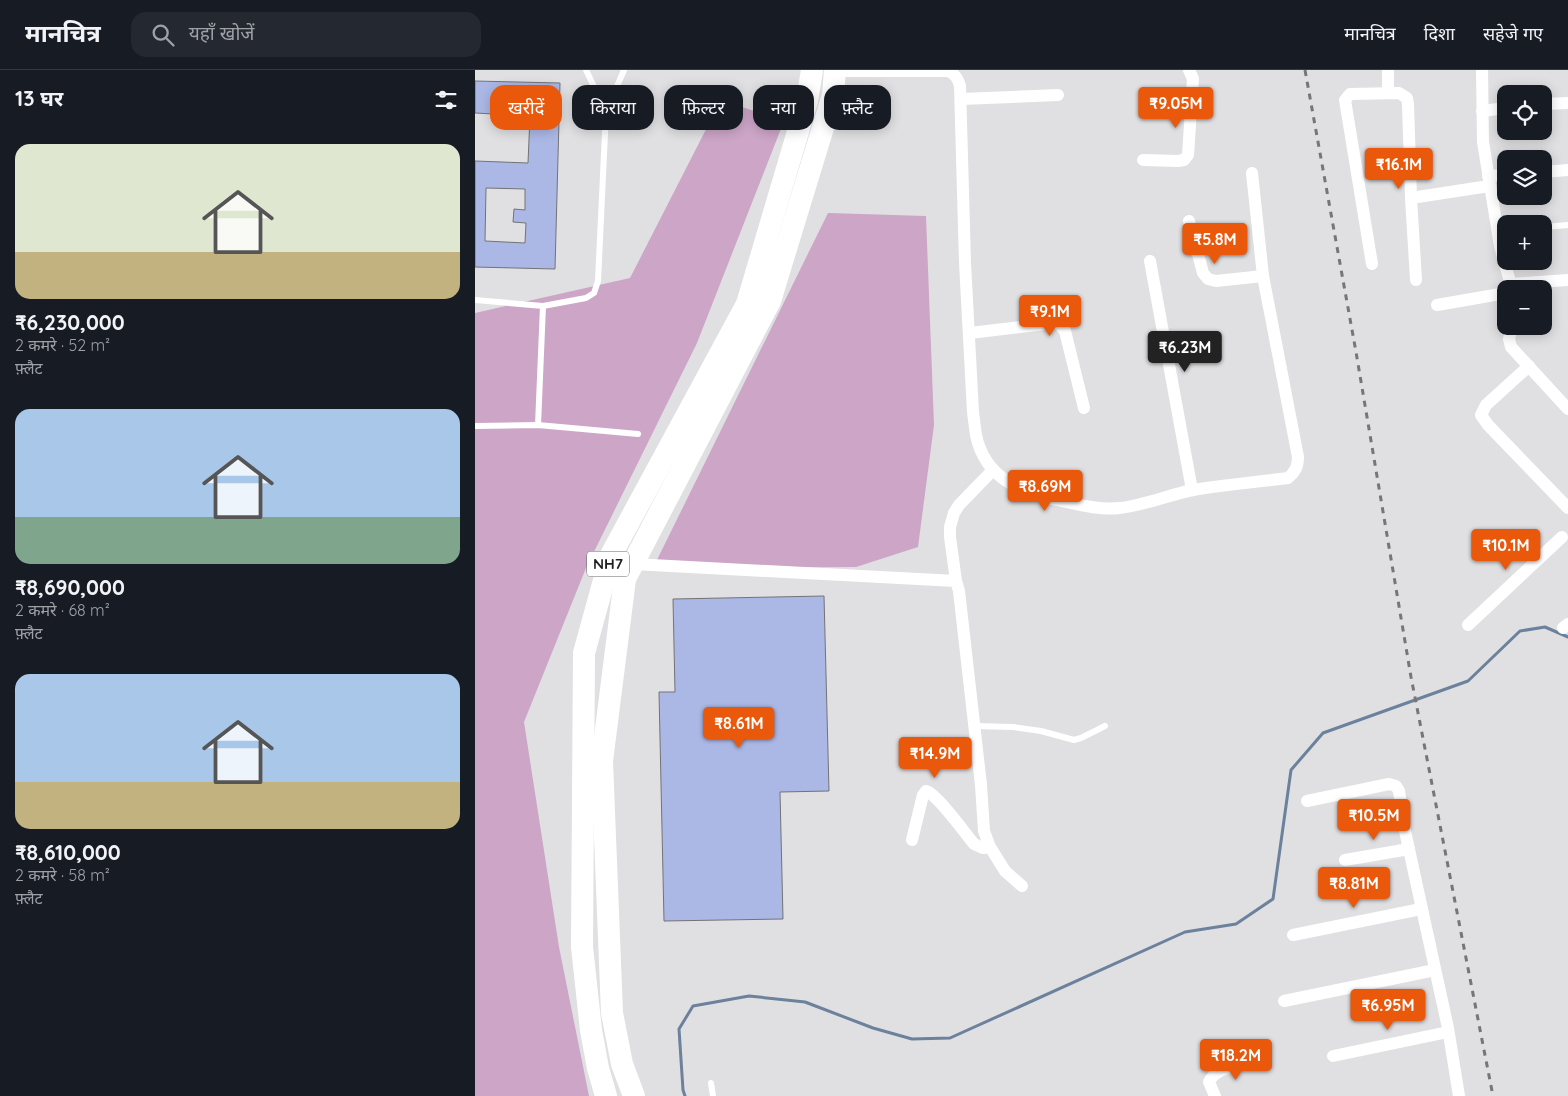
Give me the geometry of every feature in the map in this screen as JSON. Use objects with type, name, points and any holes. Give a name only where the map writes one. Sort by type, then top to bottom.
[{"type":"highway","name":"NH7","points":[[606,1096],[598,1068],[591,1030],[581,947],[584,653],[611,555],[747,304],[807,101],[812,70]]},
{"type":"highway","name":"NH7","points":[[634,1096],[622,1064],[612,1013],[602,761],[625,579],[770,301],[833,95],[835,70]]},
{"type":"street","points":[[835,70],[948,71],[958,79],[961,98],[965,263],[976,436],[985,459],[993,470],[1007,483],[1029,493],[1053,500],[1101,509],[1119,508],[1138,505],[1192,490],[1288,478],[1294,473],[1298,465],[1298,457],[1263,276],[1253,173]]},
{"type":"street","points":[[1143,160],[1178,161],[1183,160],[1188,155],[1193,79],[1189,70]]},
{"type":"street","points":[[1388,70],[1388,92]]},
{"type":"street","points":[[1481,70],[1483,142],[1489,181],[1498,215]]},
{"type":"street","points":[[1372,264],[1345,100],[1350,94],[1399,93],[1404,95],[1408,104],[1416,280]]},
{"type":"street","points":[[961,98],[1058,95]]},
{"type":"street","points":[[1552,104],[1568,103]]},
{"type":"street","points":[[1482,111],[1497,109]]},
{"type":"street","points":[[1552,171],[1568,170]]},
{"type":"street","points":[[1411,198],[1497,178]]},
{"type":"street","points":[[1189,222],[1203,273],[1208,279],[1216,282],[1263,276]]},
{"type":"street","points":[[1150,261],[1192,490]]},
{"type":"street","points":[[1552,282],[1568,280]]},
{"type":"street","points":[[1437,306],[1497,291]]},
{"type":"street","points":[[970,334],[1053,323],[1059,324],[1065,331],[1083,408]]},
{"type":"street","points":[[1509,335],[1511,347],[1568,408]]},
{"type":"street","points":[[1529,366],[1486,405],[1481,415],[1488,425],[1568,508]]},
{"type":"street","points":[[993,470],[959,505],[954,513],[950,527],[950,537],[959,591],[984,831],[990,847],[1005,872],[1022,886]]},
{"type":"street","points":[[1468,624],[1566,538]]},
{"type":"street","points":[[633,564],[956,581]]},
{"type":"street","points":[[1307,800],[1389,784],[1394,784],[1399,791],[1421,910],[1448,1032],[1459,1096]]},
{"type":"street","points":[[912,840],[923,795],[926,791],[929,791],[937,798],[974,844],[983,848],[990,847]]},
{"type":"street","points":[[1345,860],[1409,849]]},
{"type":"street","points":[[1293,935],[1421,910]]},
{"type":"street","points":[[1284,1002],[1435,970]]},
{"type":"street","points":[[1333,1056],[1448,1032]]},
{"type":"street","points":[[1215,1096],[1209,1082],[1211,1076],[1216,1072],[1250,1062]]},
{"type":"lane","points":[[586,70],[593,85]]},
{"type":"lane","points":[[618,85],[624,70]]},
{"type":"lane","points":[[475,300],[543,306],[586,298],[594,293],[597,288],[605,130]]},
{"type":"lane","points":[[1552,226],[1568,225]]},
{"type":"lane","points":[[538,424],[543,306]]},
{"type":"lane","points":[[475,426],[538,424],[638,434]]},
{"type":"lane","points":[[974,726],[1013,727],[1041,731],[1074,740],[1105,726]]},
{"type":"lane","points":[[711,1083],[713,1096]]},
{"type":"shaded area","points":[[743,107],[753,111],[753,130],[780,130],[697,343],[586,568],[524,722],[559,947],[589,1096],[475,1096],[475,313],[630,278],[706,130],[743,130]]},
{"type":"shaded area","points":[[828,213],[926,216],[934,425],[918,547],[856,567],[653,568]]},
{"type":"building","points":[[475,81],[560,83],[560,85],[490,85],[490,114],[475,113]]},
{"type":"building","points":[[529,130],[559,130],[555,269],[475,267],[475,161],[528,163]],"holes":[[[486,188],[525,189],[525,210],[514,209],[513,222],[526,223],[525,243],[485,241]]]},
{"type":"building","points":[[824,596],[829,791],[780,792],[783,919],[664,921],[659,692],[675,692],[673,599]]},
{"type":"waterway","points":[[685,1096],[679,1029],[693,1006],[749,996],[805,1002],[873,1028],[912,1039],[950,1038],[1185,932],[1236,924],[1273,899],[1291,770],[1323,733],[1468,681],[1520,631],[1545,627],[1568,637]]},
{"type":"railway","points":[[1305,70],[1356,352],[1411,677],[1493,1096]]}]
